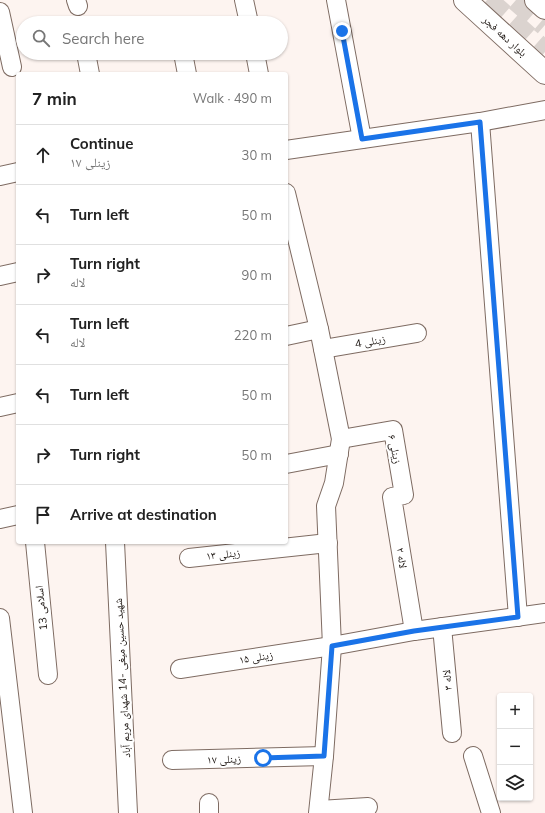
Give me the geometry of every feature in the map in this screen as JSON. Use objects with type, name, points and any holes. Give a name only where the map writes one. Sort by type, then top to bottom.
[{"type":"main road","name":"بلوار دهه فجر","points":[[465,0],[545,73]]},
{"type":"main road","points":[[536,0],[545,8]]},
{"type":"street","points":[[244,0],[247,16]]},
{"type":"street","points":[[336,0],[362,139]]},
{"type":"street","points":[[0,12],[12,67]]},
{"type":"street","points":[[87,60],[90,72]]},
{"type":"street","points":[[184,60],[187,72]]},
{"type":"street","points":[[256,60],[259,72]]},
{"type":"street","points":[[288,150],[480,122],[545,110]]},
{"type":"street","points":[[480,122],[518,617]]},
{"type":"street","points":[[0,176],[16,172]]},
{"type":"street","points":[[289,216],[319,329],[340,446],[334,483],[326,506],[332,646],[319,812],[368,807]]},
{"type":"street","points":[[0,276],[16,272]]},
{"type":"street","points":[[288,336],[319,329]]},
{"type":"street","name":"زینلی 4","points":[[323,349],[417,333]]},
{"type":"street","points":[[0,407],[16,403]]},
{"type":"street","name":"زینلی ۶","points":[[340,446],[394,430],[404,494]]},
{"type":"street","points":[[288,463],[340,446]]},
{"type":"street","name":"لاله ۲","points":[[404,494],[392,497],[414,631]]},
{"type":"street","points":[[0,519],[16,515]]},
{"type":"street","name":"زینلی ۱۳","points":[[189,558],[328,543]]},
{"type":"street","name":"اسلامی 13","points":[[35,544],[48,674]]},
{"type":"street","name":"شهید حسین میغی -14 شهدای مریم آباد","points":[[115,544],[128,813]]},
{"type":"street","name":"زینلی ۱۵","points":[[180,669],[332,646],[414,631],[545,613]]},
{"type":"street","points":[[0,618],[23,813]]},
{"type":"street","name":"لاله ۳","points":[[442,627],[452,734]]},
{"type":"street","name":"زینلی ۱۷","points":[[172,760],[324,756]]},
{"type":"street","points":[[473,756],[491,813]]},
{"type":"tunnel","points":[[487,0],[545,52]]},
{"type":"tunnel","points":[[516,0],[545,25]]},
{"type":"route","points":[[263,758],[324,756],[332,646],[414,631],[518,617],[480,122],[362,139],[342,31]]}]
